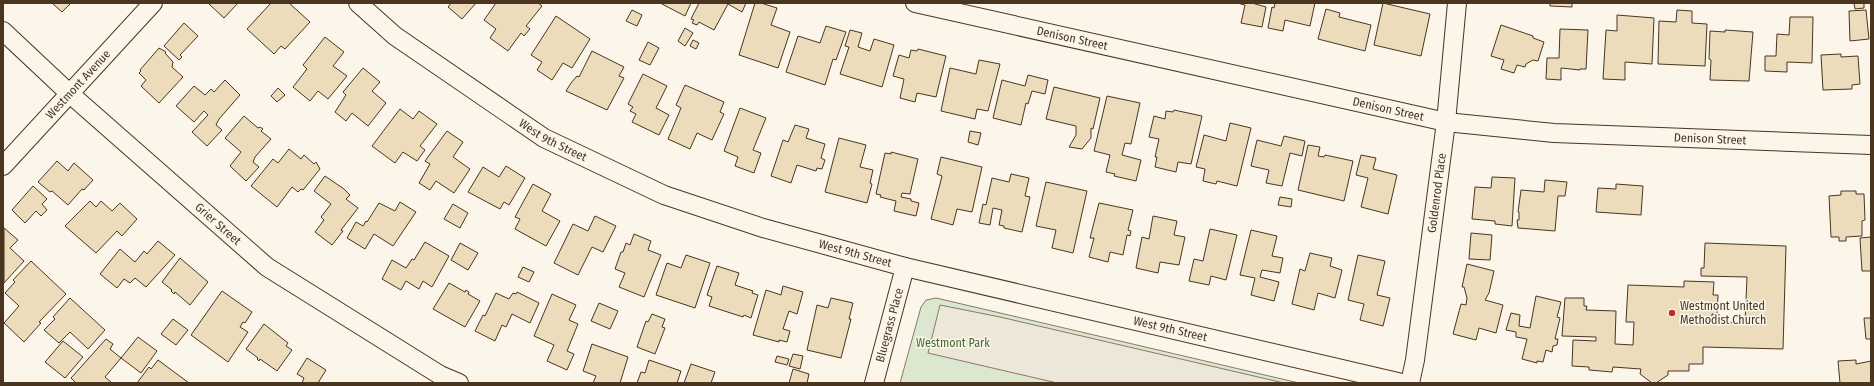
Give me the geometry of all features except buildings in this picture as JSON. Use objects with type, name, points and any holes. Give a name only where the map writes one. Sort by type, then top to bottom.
[{"type":"street","name":"Westmont Avenue","points":[[3,166],[153,3]]},
{"type":"street","name":"West 9th Street","points":[[358,3],[395,36],[544,138],[664,195],[763,228],[905,267],[1402,383]]},
{"type":"street","name":"Denison Street","points":[[915,3],[1446,122],[1554,133],[1871,145]]},
{"type":"street","name":"Goldenrod Place","points":[[1410,383],[1415,360],[1446,122],[1457,3]]},
{"type":"street","name":"Grier Street","points":[[3,31],[69,93],[267,267],[440,375],[459,383]]},
{"type":"street","name":"Bluegrass Place","points":[[874,383],[905,267]]},
{"type":"green space","name":"Westmont Park","points":[[936,298],[1299,383],[900,383],[921,307],[926,300]]},
{"type":"shaded area","name":"Westmont Park","points":[[940,305],[1000,317],[1284,383],[1057,383],[928,353]]},
{"type":"place","name":"Westmont United Methodist Church","points":[[1672,313]]}]
